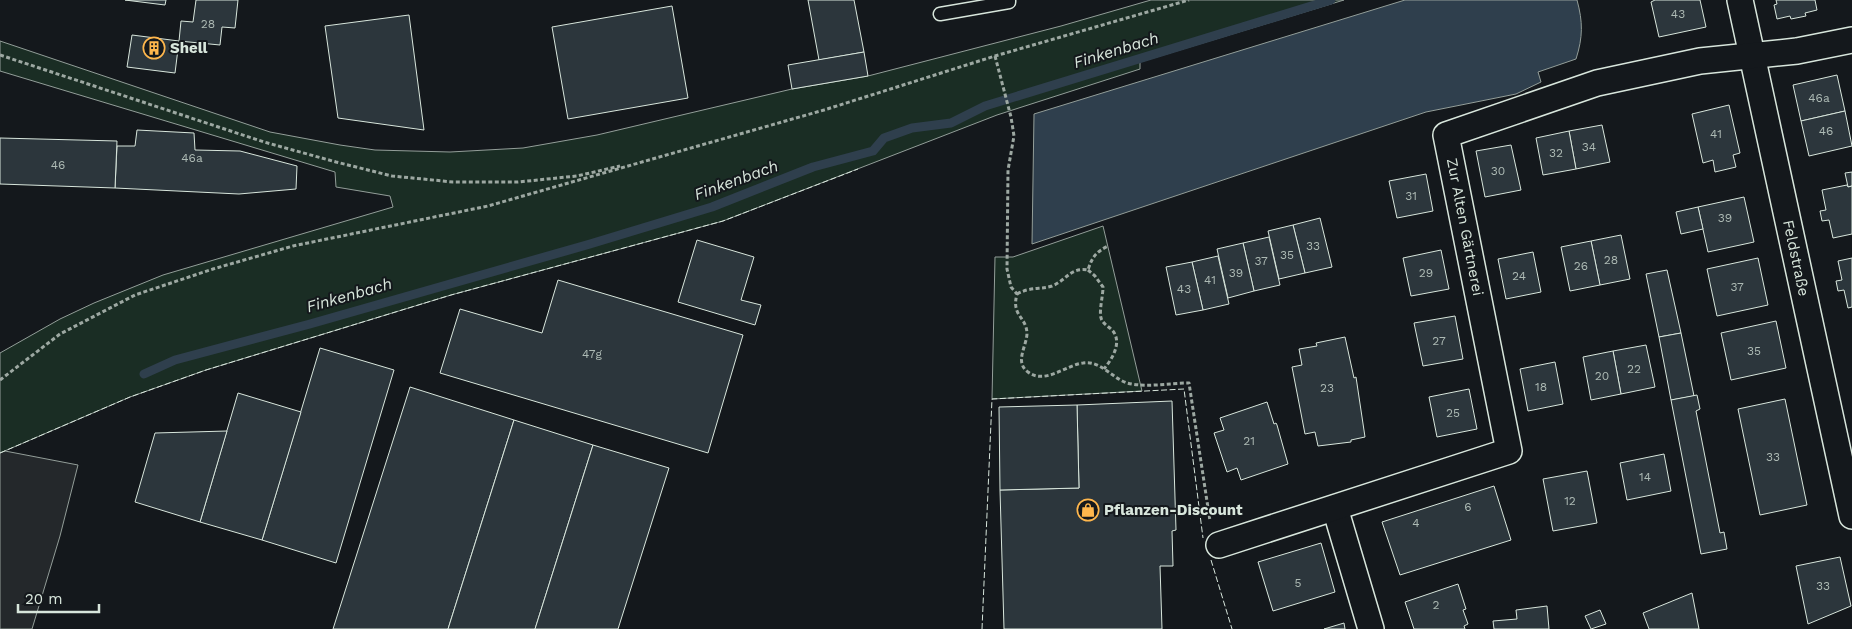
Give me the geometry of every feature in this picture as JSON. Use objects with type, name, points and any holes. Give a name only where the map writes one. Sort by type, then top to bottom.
[{"type":"street","name":"Feldstraße","points":[[1740,0],[1852,516]]},
{"type":"street","points":[[1753,56],[1797,51],[1852,40]]},
{"type":"street","name":"Zur Alten Gärtnerei","points":[[1219,545],[1509,451],[1446,135],[1597,83],[1700,61],[1753,56]]},
{"type":"street","points":[[1335,508],[1371,629]]},
{"type":"lane","points":[[940,14],[1009,2],[1009,0]]},
{"type":"path","points":[[0,380],[60,334],[135,295],[213,269],[293,246],[488,206],[824,110],[995,56],[1189,0]]},
{"type":"path","points":[[0,55],[264,142],[392,176],[453,182],[518,182],[577,176],[650,160]]},
{"type":"path","points":[[995,56],[1012,117],[1014,136],[1008,170],[1007,269],[1011,287],[1017,294]]},
{"type":"path","points":[[1088,270],[1092,257],[1098,251],[1108,246]]},
{"type":"path","points":[[1104,369],[1112,358],[1116,346],[1115,336],[1102,320],[1100,314],[1103,287],[1095,276],[1088,270],[1080,268],[1054,285],[1027,288],[1017,294],[1015,303],[1027,333],[1022,363],[1028,372],[1042,376],[1056,373],[1084,362],[1097,365],[1111,375],[1128,383],[1189,383],[1208,517],[1219,545]]},
{"type":"green space","points":[[1151,0],[1344,0],[1140,62],[1140,69],[997,115],[723,221],[451,295],[206,370],[130,397],[0,453],[0,353],[60,319],[163,275],[393,207],[390,196],[336,187],[335,172],[0,71],[0,41],[270,132],[375,150],[450,152],[523,148],[597,135],[792,89],[868,76],[1061,26]]},
{"type":"green space","points":[[1103,226],[1142,391],[992,399],[995,257],[1013,257]]},
{"type":"shaded area","points":[[5,451],[78,465],[60,536],[32,629],[0,629],[0,453]]},
{"type":"water","points":[[1405,0],[1577,0],[1581,30],[1576,59],[1538,72],[1541,82],[1516,94],[1426,112],[1032,244],[1034,114]]},
{"type":"building","points":[[125,0],[166,0],[165,5]]},
{"type":"building","points":[[196,0],[238,0],[235,28],[222,27],[220,45],[179,41],[181,21],[193,22]]},
{"type":"building","points":[[808,0],[854,0],[864,52],[819,60]]},
{"type":"building","points":[[1655,0],[1700,0],[1706,27],[1659,37],[1651,2]]},
{"type":"building","points":[[1776,0],[1815,0],[1817,10],[1805,13],[1806,16],[1791,19],[1790,16],[1777,19],[1774,5],[1777,4]]},
{"type":"building","points":[[672,6],[688,98],[568,119],[552,27]]},
{"type":"building","points":[[409,15],[424,130],[338,118],[325,26]]},
{"type":"building","name":"Shell","points":[[132,35],[179,41],[175,73],[127,67]]},
{"type":"building","points":[[864,52],[868,76],[792,89],[788,65]]},
{"type":"building","points":[[1837,75],[1845,111],[1801,121],[1793,85]]},
{"type":"building","points":[[1729,105],[1740,153],[1733,155],[1736,167],[1715,172],[1713,160],[1703,163],[1692,114]]},
{"type":"building","points":[[1845,111],[1852,146],[1809,156],[1801,121]]},
{"type":"building","points":[[1602,125],[1610,162],[1576,169],[1569,131]]},
{"type":"building","points":[[137,130],[194,133],[195,150],[240,151],[297,166],[296,189],[239,194],[115,188],[117,146],[135,146]]},
{"type":"building","points":[[1569,131],[1576,169],[1543,175],[1536,138]]},
{"type":"building","points":[[0,138],[117,141],[115,188],[0,184]]},
{"type":"building","points":[[1511,145],[1521,190],[1485,197],[1476,151]]},
{"type":"building","points":[[1852,172],[1852,186],[1848,187],[1845,173]]},
{"type":"building","points":[[1426,174],[1433,211],[1397,218],[1389,181]]},
{"type":"building","points":[[1847,185],[1848,187],[1852,186],[1852,234],[1833,238],[1829,220],[1822,221],[1820,211],[1826,210],[1822,190]]},
{"type":"building","points":[[1744,197],[1754,242],[1708,252],[1698,207]]},
{"type":"building","points":[[1698,207],[1703,229],[1681,234],[1676,212]]},
{"type":"building","points":[[1320,218],[1332,267],[1305,273],[1293,225]]},
{"type":"building","points":[[1293,225],[1305,273],[1279,279],[1268,231]]},
{"type":"building","points":[[1621,235],[1630,279],[1600,285],[1591,241]]},
{"type":"building","points":[[1269,237],[1280,285],[1254,291],[1243,243]]},
{"type":"building","points":[[697,240],[754,257],[741,300],[761,305],[755,325],[678,302]]},
{"type":"building","points":[[1591,241],[1600,285],[1570,291],[1561,247]]},
{"type":"building","points":[[1243,243],[1254,291],[1228,298],[1217,249]]},
{"type":"building","points":[[1441,250],[1449,289],[1411,296],[1403,258]]},
{"type":"building","points":[[1533,252],[1541,292],[1506,299],[1498,259]]},
{"type":"building","points":[[1218,256],[1229,304],[1203,310],[1192,262]]},
{"type":"building","points":[[1758,258],[1768,305],[1717,316],[1707,269]]},
{"type":"building","points":[[1852,258],[1852,307],[1848,308],[1844,290],[1838,291],[1836,281],[1842,280],[1838,261]]},
{"type":"building","points":[[1192,262],[1203,310],[1176,315],[1166,267]]},
{"type":"building","points":[[1667,270],[1681,333],[1659,337],[1646,274]]},
{"type":"building","points":[[558,280],[743,335],[708,453],[440,373],[460,309],[542,333]]},
{"type":"building","points":[[1455,316],[1463,359],[1423,366],[1414,323]]},
{"type":"building","points":[[1776,321],[1786,368],[1731,380],[1721,333]]},
{"type":"building","points":[[1681,333],[1694,396],[1671,400],[1659,337]]},
{"type":"building","points":[[1345,337],[1354,378],[1356,377],[1365,437],[1351,440],[1351,442],[1318,446],[1315,432],[1305,434],[1292,367],[1302,365],[1299,349],[1317,346],[1316,343]]},
{"type":"building","points":[[1646,345],[1655,387],[1621,394],[1613,351]]},
{"type":"building","points":[[320,348],[394,370],[336,563],[262,540]]},
{"type":"building","points":[[1613,351],[1621,394],[1591,400],[1583,357]]},
{"type":"building","points":[[1555,362],[1563,404],[1528,411],[1520,369]]},
{"type":"building","points":[[410,387],[514,420],[448,629],[333,629]]},
{"type":"building","points":[[1469,389],[1477,429],[1437,437],[1429,397]]},
{"type":"building","points":[[238,393],[301,412],[262,540],[200,522]]},
{"type":"building","points":[[1697,395],[1700,409],[1696,411],[1720,533],[1724,532],[1727,549],[1701,554],[1671,400]]},
{"type":"building","points":[[1785,399],[1807,505],[1760,515],[1738,409]]},
{"type":"building","name":"Pflanzen-Discount","points":[[1172,401],[1176,530],[1172,531],[1173,566],[1160,566],[1162,629],[1004,629],[1000,490],[1079,488],[1077,405]]},
{"type":"building","points":[[1267,402],[1274,424],[1276,423],[1277,425],[1288,464],[1241,480],[1237,468],[1227,472],[1214,433],[1224,430],[1220,418]]},
{"type":"building","points":[[1077,405],[1079,488],[1000,490],[999,407]]},
{"type":"building","points":[[514,420],[593,445],[535,629],[448,629]]},
{"type":"building","points":[[227,431],[200,522],[135,502],[155,433]]},
{"type":"building","points":[[593,445],[669,468],[618,629],[535,629]]},
{"type":"building","points":[[1664,454],[1671,491],[1627,500],[1620,463]]},
{"type":"building","points":[[1587,471],[1597,523],[1553,531],[1543,479]]},
{"type":"building","points":[[1494,486],[1511,540],[1400,575],[1382,522]]},
{"type":"building","points":[[1321,543],[1335,592],[1273,611],[1258,562]]},
{"type":"building","points":[[1840,557],[1851,606],[1808,624],[1796,566]]},
{"type":"building","points":[[1458,584],[1466,609],[1463,610],[1468,624],[1464,626],[1465,629],[1414,629],[1405,602]]},
{"type":"building","points":[[1692,593],[1699,629],[1649,629],[1643,613]]},
{"type":"building","points":[[1547,606],[1549,629],[1494,629],[1493,621],[1517,619],[1516,610]]},
{"type":"building","points":[[1600,610],[1606,624],[1591,629],[1585,616]]},
{"type":"building","points":[[1344,623],[1345,629],[1324,629]]},
{"type":"waterway","name":"Finkenbach","points":[[144,374],[175,360],[310,324],[712,207],[813,167],[873,151],[884,138],[912,128],[951,123],[985,106],[1331,0]]},
{"type":"fence","points":[[0,453],[130,397],[206,370],[451,295],[723,221],[858,169]]},
{"type":"fence","points":[[982,629],[992,399],[1184,389],[1203,538]]},
{"type":"fence","points":[[1211,560],[1232,629]]},
{"type":"place","name":"Shell","points":[[154,48]]},
{"type":"place","name":"Pflanzen-Discount","points":[[1088,510]]}]
